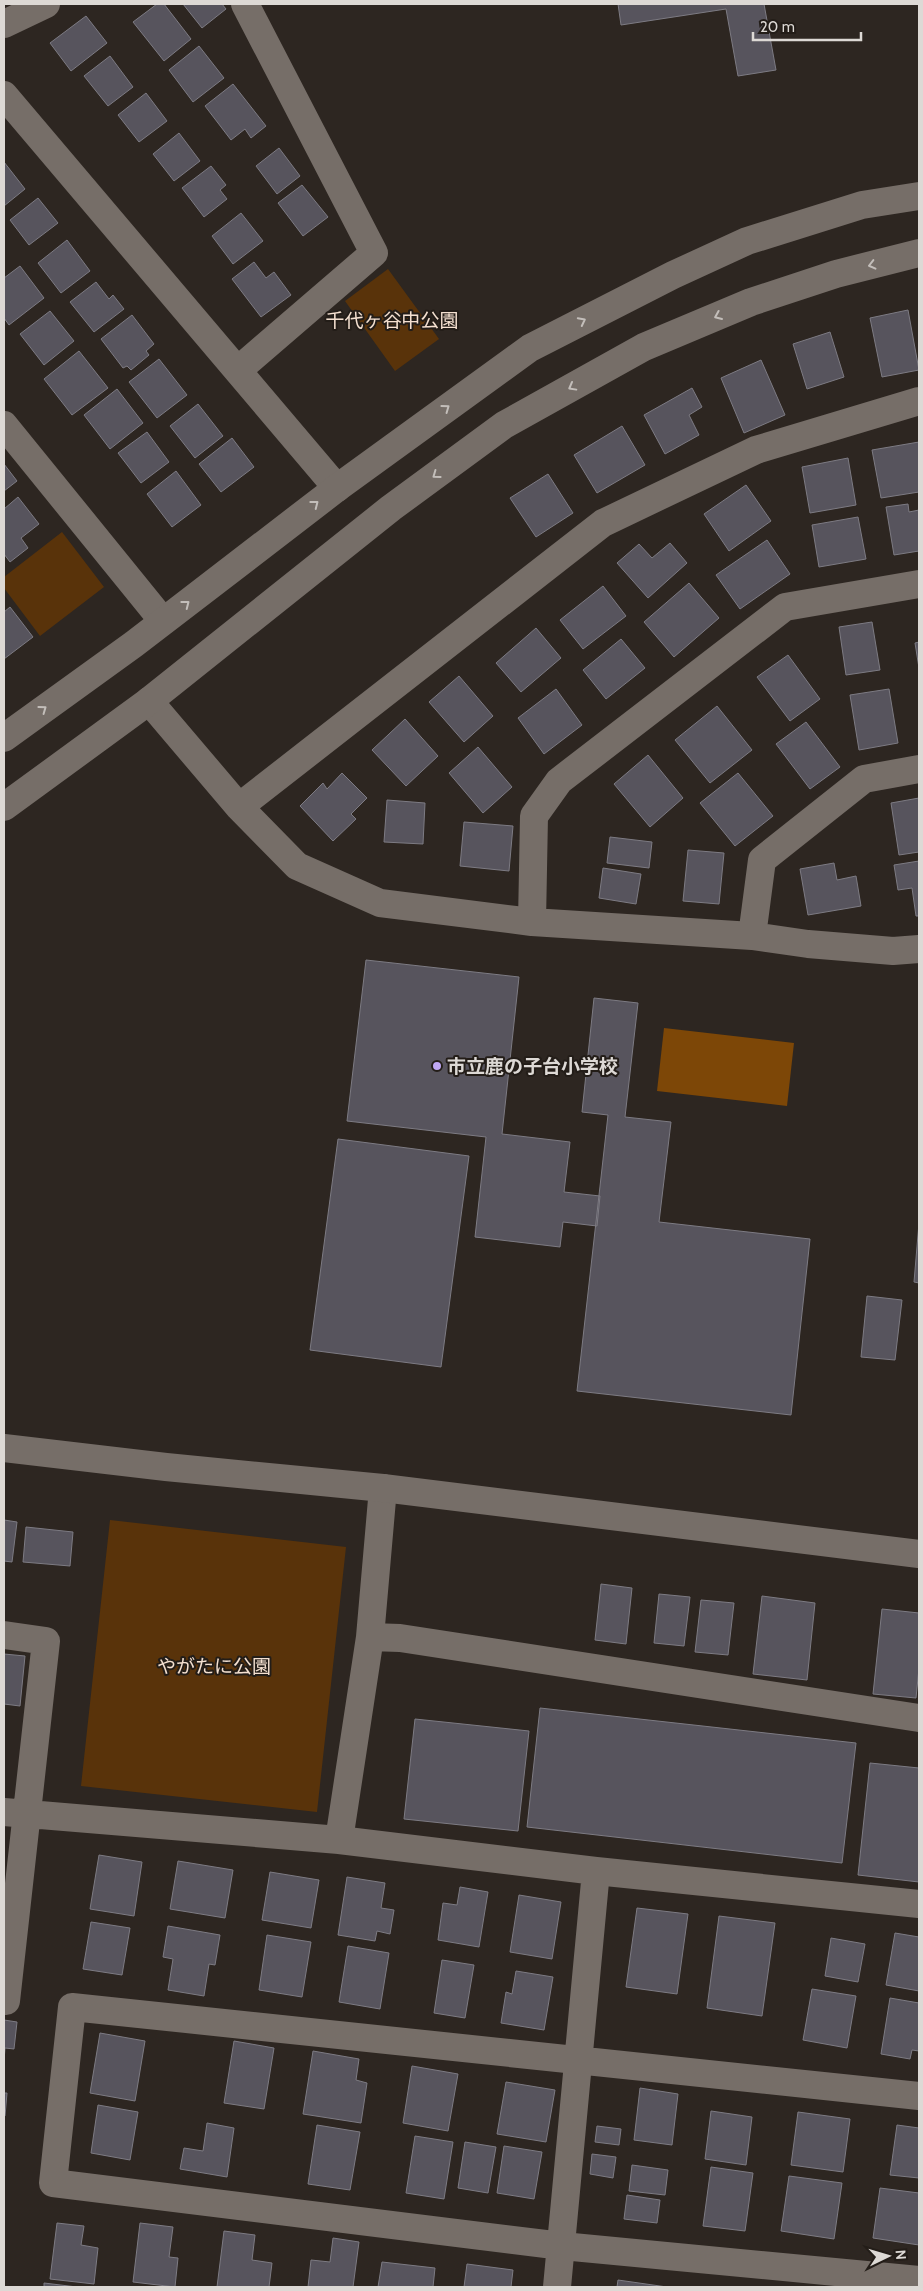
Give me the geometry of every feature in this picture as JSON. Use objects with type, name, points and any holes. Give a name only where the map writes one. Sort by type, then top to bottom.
[{"type":"street","points":[[4,24],[46,4]]},
{"type":"street","points":[[238,370],[374,253],[245,4]]},
{"type":"street","points":[[4,95],[337,488]]},
{"type":"street","points":[[4,738],[163,621],[337,488],[530,348],[673,275],[747,241],[862,205],[919,196]]},
{"type":"street","points":[[4,807],[149,700],[391,508],[504,425],[644,347],[752,302],[836,274],[919,253]]},
{"type":"street","points":[[239,807],[604,523],[756,450],[919,401]]},
{"type":"street","points":[[4,424],[163,621]]},
{"type":"street","points":[[532,922],[534,816],[559,781],[785,607],[919,584]]},
{"type":"street","points":[[149,700],[239,807],[297,866],[380,903],[532,922],[752,936],[808,944],[893,951],[919,948]]},
{"type":"street","points":[[752,936],[762,860],[864,779],[919,769]]},
{"type":"street","points":[[4,1448],[166,1467],[383,1488],[919,1554]]},
{"type":"street","points":[[339,1840],[370,1637],[383,1488]]},
{"type":"street","points":[[4,1635],[46,1641],[15,1813],[6,2001],[4,2000]]},
{"type":"street","points":[[370,1637],[400,1638],[919,1718]]},
{"type":"street","points":[[15,1813],[339,1840],[596,1871],[919,1904]]},
{"type":"street","points":[[557,2287],[596,1871]]},
{"type":"street","points":[[919,2096],[72,2007],[53,2183],[562,2246],[919,2280]]},
{"type":"green space","name":"千代ヶ谷中公園","points":[[388,269],[439,339],[395,371],[345,301]]},
{"type":"green space","points":[[62,532],[104,587],[40,636],[4,588],[4,577]]},
{"type":"green space","name":"やがたに公園","points":[[110,1520],[346,1547],[317,1812],[81,1786]]},
{"type":"shaded area","points":[[664,1028],[794,1043],[787,1106],[657,1091]]},
{"type":"building","points":[[157,4],[164,4],[191,39],[164,61],[133,22]]},
{"type":"building","points":[[183,4],[222,4],[226,9],[202,28]]},
{"type":"building","points":[[618,4],[764,4],[776,70],[738,76],[726,9],[621,25]]},
{"type":"building","points":[[86,16],[107,43],[71,71],[50,43]]},
{"type":"building","points":[[199,46],[224,78],[193,102],[169,70]]},
{"type":"building","points":[[110,56],[133,87],[108,106],[84,76]]},
{"type":"building","points":[[233,84],[266,126],[251,138],[245,129],[231,140],[205,106]]},
{"type":"building","points":[[146,93],[167,121],[139,142],[118,115]]},
{"type":"building","points":[[179,133],[200,161],[174,181],[153,154]]},
{"type":"building","points":[[279,148],[300,176],[277,194],[256,166]]},
{"type":"building","points":[[4,162],[25,189],[4,206]]},
{"type":"building","points":[[211,166],[226,185],[220,190],[227,199],[204,217],[182,188]]},
{"type":"building","points":[[302,185],[328,217],[303,236],[278,203]]},
{"type":"building","points":[[38,198],[58,223],[29,245],[10,220]]},
{"type":"building","points":[[241,213],[263,241],[233,264],[212,236]]},
{"type":"building","points":[[67,240],[90,271],[61,293],[38,263]]},
{"type":"building","points":[[254,262],[266,278],[274,272],[291,295],[261,317],[232,279]]},
{"type":"building","points":[[20,266],[44,298],[9,325],[4,318],[4,278]]},
{"type":"building","points":[[96,282],[109,299],[113,295],[124,309],[94,332],[70,302]]},
{"type":"building","points":[[908,310],[919,370],[882,377],[870,318]]},
{"type":"building","points":[[50,311],[74,341],[44,365],[20,334]]},
{"type":"building","points":[[132,315],[154,344],[146,351],[149,355],[131,370],[127,366],[123,368],[101,339]]},
{"type":"building","points":[[830,332],[844,377],[807,389],[793,344]]},
{"type":"building","points":[[79,351],[108,388],[72,415],[44,379]]},
{"type":"building","points":[[159,359],[187,395],[157,418],[129,382]]},
{"type":"building","points":[[761,360],[785,415],[744,433],[721,378]]},
{"type":"building","points":[[692,388],[702,407],[689,415],[699,435],[665,454],[644,415]]},
{"type":"building","points":[[117,389],[143,423],[110,449],[84,415]]},
{"type":"building","points":[[198,404],[223,436],[195,458],[170,426]]},
{"type":"building","points":[[622,426],[645,465],[597,493],[574,455]]},
{"type":"building","points":[[147,432],[169,462],[141,483],[118,453]]},
{"type":"building","points":[[232,438],[254,467],[221,492],[199,464]]},
{"type":"building","points":[[919,442],[919,492],[881,498],[872,450]]},
{"type":"building","points":[[848,458],[856,505],[810,513],[802,467]]},
{"type":"building","points":[[4,464],[17,481],[4,491]]},
{"type":"building","points":[[176,471],[201,505],[172,527],[147,494]]},
{"type":"building","points":[[548,474],[573,513],[536,537],[510,498]]},
{"type":"building","points":[[746,485],[771,521],[729,551],[704,514]]},
{"type":"building","points":[[18,497],[39,524],[21,538],[28,548],[10,562],[4,554],[4,509]]},
{"type":"building","points":[[908,504],[909,512],[919,510],[919,551],[894,555],[886,507]]},
{"type":"building","points":[[858,517],[866,559],[819,567],[812,525]]},
{"type":"building","points":[[767,540],[790,574],[740,609],[716,575]]},
{"type":"building","points":[[670,543],[687,563],[648,598],[617,563],[639,544],[652,558]]},
{"type":"building","points":[[689,583],[719,618],[674,657],[644,622]]},
{"type":"building","points":[[603,586],[626,616],[583,649],[560,620]]},
{"type":"building","points":[[10,607],[33,637],[4,659],[4,612]]},
{"type":"building","points":[[872,622],[880,670],[846,675],[839,627]]},
{"type":"building","points":[[536,628],[561,658],[521,692],[496,663]]},
{"type":"building","points":[[621,639],[645,668],[606,699],[583,670]]},
{"type":"building","points":[[919,642],[919,668],[915,643]]},
{"type":"building","points":[[788,655],[820,699],[790,721],[757,677]]},
{"type":"building","points":[[459,676],[493,716],[464,742],[429,702]]},
{"type":"building","points":[[556,689],[582,725],[544,754],[518,718]]},
{"type":"building","points":[[889,689],[898,743],[859,750],[850,695]]},
{"type":"building","points":[[717,706],[752,750],[710,783],[675,740]]},
{"type":"building","points":[[405,719],[438,756],[406,786],[372,750]]},
{"type":"building","points":[[806,722],[840,767],[810,789],[776,744]]},
{"type":"building","points":[[478,747],[512,787],[483,813],[449,773]]},
{"type":"building","points":[[648,755],[683,798],[650,827],[614,784]]},
{"type":"building","points":[[342,773],[367,798],[351,814],[356,819],[333,841],[300,806],[323,783],[327,789]]},
{"type":"building","points":[[738,773],[773,816],[735,846],[700,803]]},
{"type":"building","points":[[919,798],[919,852],[899,855],[891,803]]},
{"type":"building","points":[[387,800],[425,803],[423,844],[384,842]]},
{"type":"building","points":[[464,822],[513,826],[509,871],[460,866]]},
{"type":"building","points":[[610,837],[652,842],[649,868],[607,863]]},
{"type":"building","points":[[688,850],[724,853],[719,904],[683,901]]},
{"type":"building","points":[[919,861],[919,916],[916,916],[912,888],[898,890],[894,865]]},
{"type":"building","points":[[834,863],[837,880],[856,876],[861,906],[808,915],[800,869]]},
{"type":"building","points":[[603,868],[641,874],[636,904],[599,898]]},
{"type":"building","points":[[366,960],[519,977],[502,1134],[570,1142],[564,1192],[600,1196],[597,1226],[563,1222],[560,1247],[475,1237],[486,1137],[347,1121]]},
{"type":"building","points":[[594,998],[638,1003],[625,1117],[671,1122],[659,1222],[810,1239],[791,1415],[577,1391],[608,1115],[582,1112]]},
{"type":"building","points":[[338,1139],[469,1156],[441,1367],[310,1350]]},
{"type":"building","points":[[919,1223],[919,1283],[914,1282]]},
{"type":"building","points":[[867,1296],[902,1300],[895,1360],[861,1357]]},
{"type":"building","points":[[4,1520],[17,1522],[12,1562],[4,1561]]},
{"type":"building","points":[[26,1527],[73,1532],[70,1566],[23,1562]]},
{"type":"building","points":[[601,1584],[632,1588],[626,1644],[595,1640]]},
{"type":"building","points":[[659,1594],[690,1597],[684,1646],[654,1643]]},
{"type":"building","points":[[762,1596],[815,1603],[807,1680],[753,1674]]},
{"type":"building","points":[[701,1600],[734,1603],[728,1655],[695,1652]]},
{"type":"building","points":[[882,1609],[919,1613],[919,1668],[916,1698],[873,1694]]},
{"type":"building","points":[[4,1654],[25,1656],[20,1706],[4,1704]]},
{"type":"building","points":[[540,1708],[856,1743],[842,1863],[527,1827]]},
{"type":"building","points":[[415,1719],[529,1731],[518,1831],[404,1819]]},
{"type":"building","points":[[870,1763],[919,1768],[919,1882],[858,1875]]},
{"type":"building","points":[[99,1855],[142,1862],[134,1916],[90,1909]]},
{"type":"building","points":[[178,1861],[233,1870],[225,1918],[170,1909]]},
{"type":"building","points":[[270,1872],[319,1880],[311,1928],[262,1920]]},
{"type":"building","points":[[347,1877],[385,1883],[381,1908],[394,1910],[390,1934],[377,1931],[375,1941],[338,1935]]},
{"type":"building","points":[[460,1887],[488,1892],[479,1947],[438,1940],[443,1903],[457,1905]]},
{"type":"building","points":[[519,1895],[561,1902],[552,1959],[510,1952]]},
{"type":"building","points":[[637,1908],[688,1914],[677,1994],[626,1987]]},
{"type":"building","points":[[719,1916],[775,1923],[762,2016],[707,2008]]},
{"type":"building","points":[[91,1922],[130,1928],[122,1975],[83,1969]]},
{"type":"building","points":[[168,1926],[220,1935],[215,1965],[209,1964],[204,1996],[168,1990],[173,1959],[163,1957]]},
{"type":"building","points":[[895,1933],[919,1937],[919,1991],[886,1985]]},
{"type":"building","points":[[267,1935],[311,1942],[302,1997],[259,1990]]},
{"type":"building","points":[[831,1938],[865,1944],[858,1982],[825,1976]]},
{"type":"building","points":[[348,1946],[389,1953],[380,2009],[339,2002]]},
{"type":"building","points":[[442,1960],[474,1965],[465,2018],[434,2013]]},
{"type":"building","points":[[516,1971],[553,1977],[544,2030],[501,2023],[506,1992],[512,1994]]},
{"type":"building","points":[[812,1989],[856,1996],[847,2048],[803,2040]]},
{"type":"building","points":[[890,1998],[919,2003],[919,2051],[912,2050],[910,2059],[881,2054]]},
{"type":"building","points":[[4,2020],[17,2022],[14,2049],[5,2048],[4,2061]]},
{"type":"building","points":[[100,2033],[145,2041],[135,2101],[90,2093]]},
{"type":"building","points":[[234,2041],[274,2048],[264,2109],[224,2103]]},
{"type":"building","points":[[313,2051],[359,2059],[356,2080],[367,2083],[361,2123],[303,2114]]},
{"type":"building","points":[[412,2066],[458,2074],[448,2131],[403,2123]]},
{"type":"building","points":[[506,2082],[555,2090],[546,2142],[497,2134]]},
{"type":"building","points":[[640,2088],[678,2094],[672,2145],[634,2140]]},
{"type":"building","points":[[4,2093],[7,2093],[5,2116],[4,2116]]},
{"type":"building","points":[[98,2105],[138,2112],[130,2160],[91,2153]]},
{"type":"building","points":[[711,2111],[752,2117],[746,2165],[705,2159]]},
{"type":"building","points":[[798,2112],[850,2119],[843,2172],[791,2165]]},
{"type":"building","points":[[207,2123],[234,2128],[227,2177],[180,2169],[184,2148],[203,2151]]},
{"type":"building","points":[[317,2125],[360,2132],[350,2190],[308,2184]]},
{"type":"building","points":[[897,2125],[919,2128],[919,2178],[890,2175]]},
{"type":"building","points":[[597,2126],[621,2129],[619,2145],[595,2142]]},
{"type":"building","points":[[415,2136],[453,2142],[444,2199],[406,2193]]},
{"type":"building","points":[[465,2142],[496,2147],[488,2193],[458,2188]]},
{"type":"building","points":[[504,2146],[542,2152],[534,2199],[497,2193]]},
{"type":"building","points":[[592,2154],[616,2157],[613,2178],[590,2174]]},
{"type":"building","points":[[632,2165],[668,2170],[665,2195],[629,2191]]},
{"type":"building","points":[[711,2167],[753,2173],[745,2231],[703,2226]]},
{"type":"building","points":[[789,2176],[842,2183],[834,2239],[781,2231]]},
{"type":"building","points":[[880,2188],[919,2193],[919,2245],[873,2238]]},
{"type":"building","points":[[627,2195],[660,2200],[657,2223],[624,2219]]},
{"type":"building","points":[[57,2223],[84,2226],[81,2245],[98,2248],[94,2284],[50,2279]]},
{"type":"building","points":[[140,2223],[173,2227],[169,2257],[178,2258],[175,2287],[133,2282]]},
{"type":"building","points":[[224,2231],[255,2235],[252,2260],[272,2263],[269,2287],[217,2287]]},
{"type":"building","points":[[333,2238],[359,2242],[353,2287],[308,2287],[311,2260],[330,2262]]},
{"type":"building","points":[[382,2262],[435,2268],[433,2287],[378,2287]]},
{"type":"building","points":[[467,2264],[513,2270],[511,2287],[464,2287]]},
{"type":"building","points":[[618,2280],[667,2287],[617,2287]]},
{"type":"building","points":[[44,2283],[77,2287],[44,2287]]},
{"type":"place","name":"市立鹿の子台小学校","points":[[437,1066]]}]
